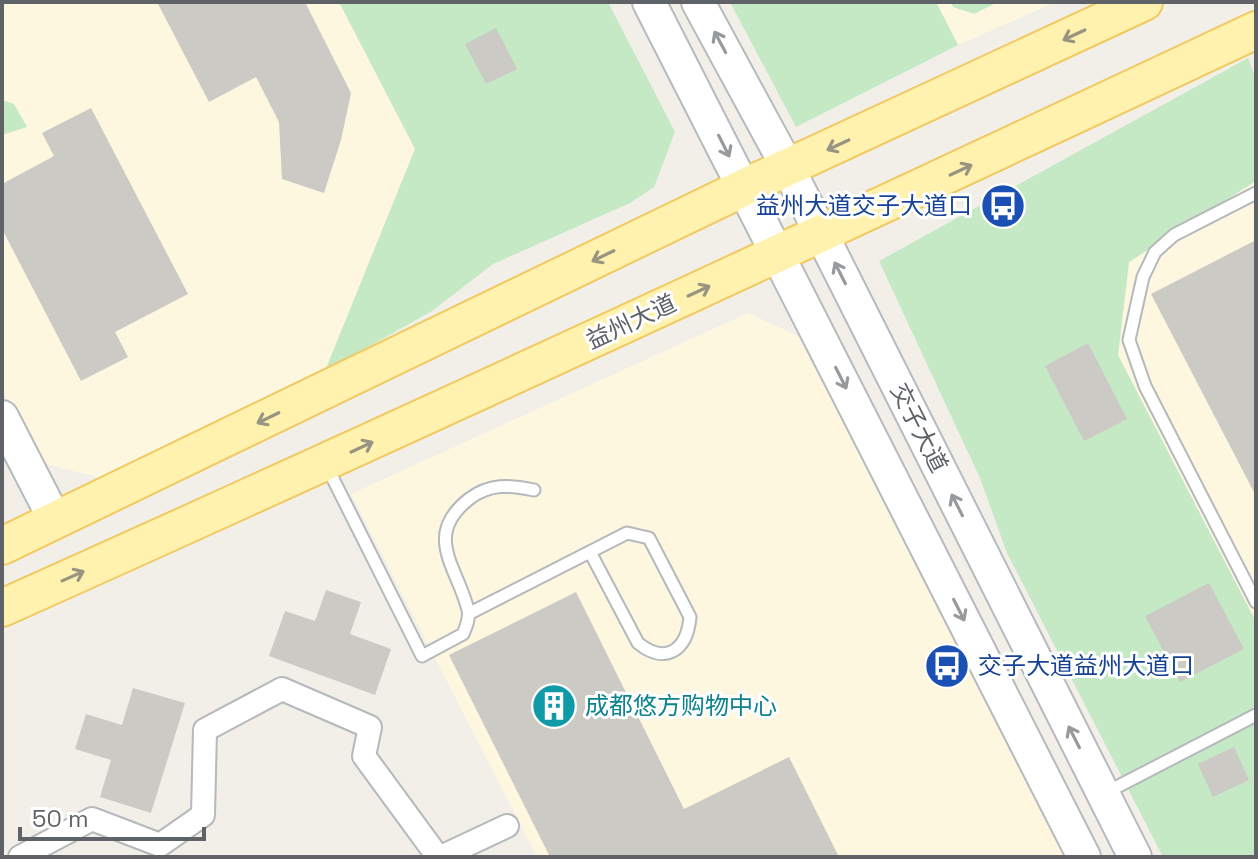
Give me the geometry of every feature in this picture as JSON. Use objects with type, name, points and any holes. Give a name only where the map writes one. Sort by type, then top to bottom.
[{"type":"main road","name":"交子大道","points":[[649,2],[1084,857]]},
{"type":"main road","name":"交子大道","points":[[698,2],[788,168],[1135,857]]},
{"type":"main road","points":[[2,546],[745,187],[1144,2]]},
{"type":"main road","name":"益州大道","points":[[2,608],[1254,36]]},
{"type":"main road","points":[[2,417],[55,520]]},
{"type":"street","points":[[20,857],[92,819],[160,845],[203,815],[205,730],[282,689],[370,727],[364,756],[439,857],[507,826]]},
{"type":"lane","points":[[1256,193],[1174,235],[1155,252],[1143,277],[1129,340],[1145,386],[1256,602]]},
{"type":"lane","points":[[325,463],[422,656],[463,634],[470,613],[444,545],[449,524],[459,507],[478,492],[505,484],[534,490]]},
{"type":"lane","points":[[470,613],[627,533],[649,538],[690,617],[689,631],[681,647],[666,654],[651,653],[638,643],[590,552]]},
{"type":"lane","points":[[1103,794],[1256,715]]},
{"type":"shaded area","points":[[2,2],[339,2],[415,149],[325,371],[101,478],[39,462],[2,390]]},
{"type":"shaded area","points":[[936,2],[1056,2],[958,45]]},
{"type":"shaded area","points":[[1256,181],[1256,622],[1118,355],[1129,262]]},
{"type":"shaded area","points":[[748,313],[798,336],[1069,857],[537,857],[351,494]]},
{"type":"green space","points":[[339,2],[608,2],[675,132],[654,187],[630,203],[493,264],[432,311],[325,371],[415,149]]},
{"type":"green space","points":[[730,2],[936,2],[958,45],[796,127]]},
{"type":"green space","points":[[951,2],[998,2],[974,14],[953,7]]},
{"type":"green space","points":[[1248,58],[1256,80],[1256,181],[1129,262],[1118,355],[1256,622],[1256,857],[1163,857],[1007,553],[980,478],[879,261]]},
{"type":"green space","points":[[2,100],[14,104],[27,127],[2,135]]},
{"type":"building","points":[[157,2],[305,2],[351,93],[341,140],[324,193],[282,179],[279,122],[256,77],[209,102]]},
{"type":"building","points":[[496,28],[517,69],[486,84],[465,44]]},
{"type":"building","points":[[91,108],[188,294],[115,332],[128,357],[81,381],[2,229],[2,184],[54,156],[42,133]]},
{"type":"building","points":[[1256,240],[1256,496],[1151,294]]},
{"type":"building","points":[[1088,343],[1127,419],[1084,441],[1045,366]]},
{"type":"building","points":[[1209,583],[1244,649],[1180,682],[1145,616]]},
{"type":"building","points":[[326,590],[361,602],[350,634],[391,649],[375,695],[269,656],[285,611],[315,621]]},
{"type":"building","name":"成都悠方购物中心","points":[[576,592],[684,809],[789,757],[839,857],[550,857],[449,655]]},
{"type":"building","points":[[133,688],[185,703],[151,813],[100,797],[111,760],[75,749],[86,714],[122,725]]},
{"type":"building","points":[[1234,747],[1249,780],[1213,797],[1198,764]]},
{"type":"place","name":"益州大道交子大道口","points":[[1003,206]]},
{"type":"place","name":"交子大道益州大道口","points":[[947,666]]},
{"type":"place","name":"成都悠方购物中心","points":[[554,706]]}]
